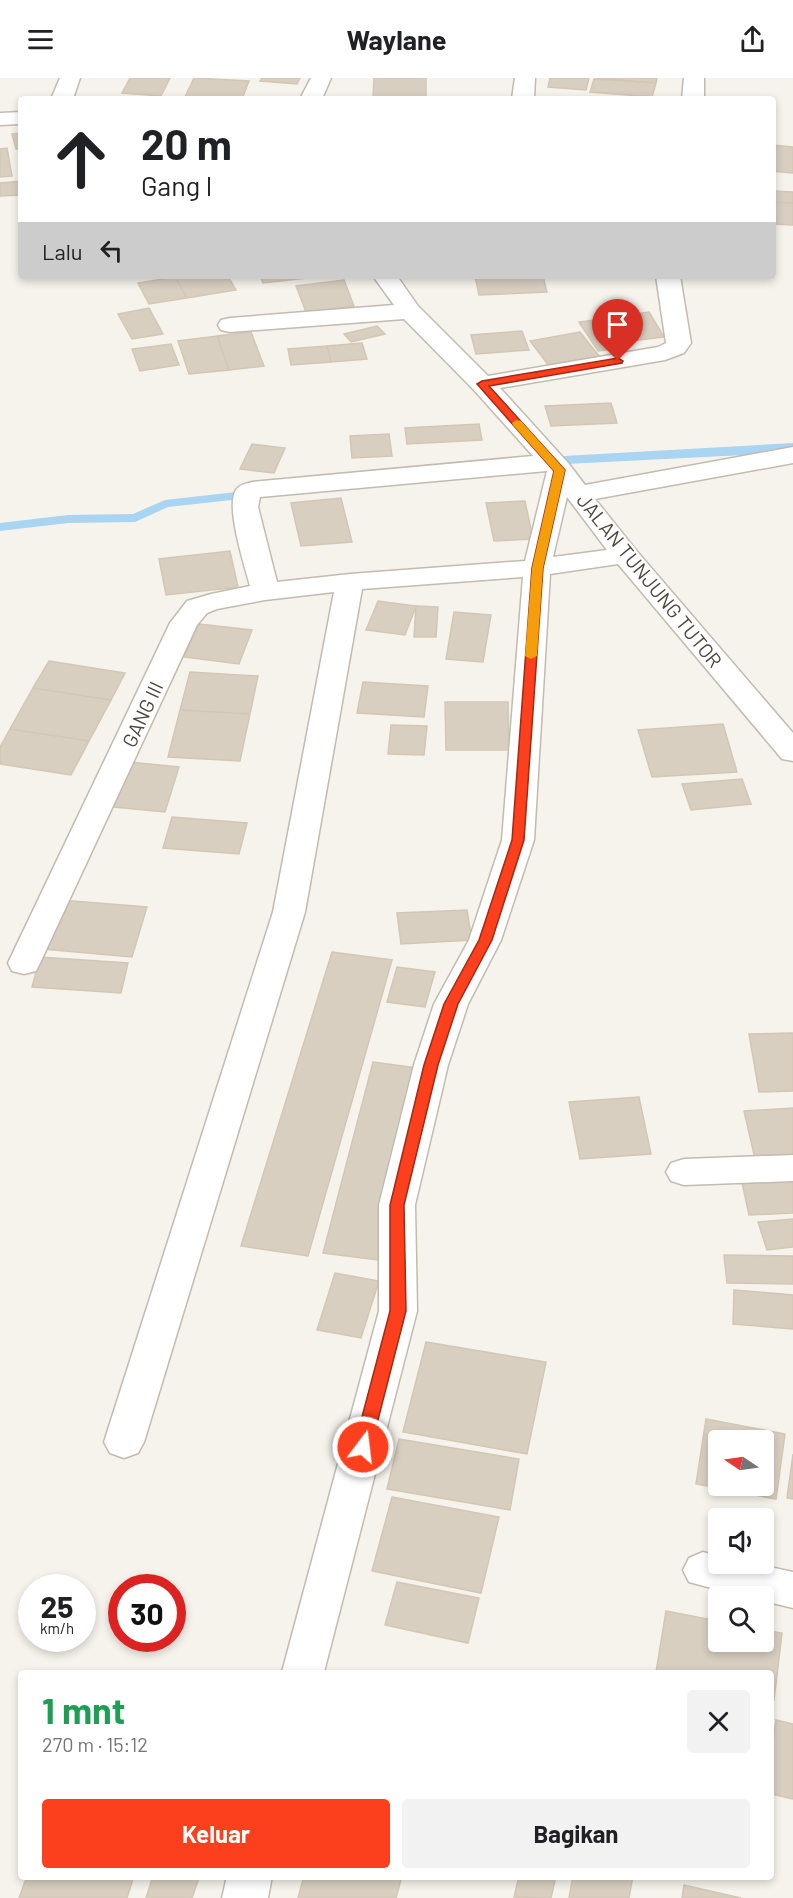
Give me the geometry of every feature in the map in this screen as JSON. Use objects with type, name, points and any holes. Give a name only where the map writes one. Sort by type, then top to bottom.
[{"type":"street","points":[[63,96],[70,78]]},
{"type":"street","points":[[312,96],[321,78]]},
{"type":"street","points":[[523,96],[525,78]]},
{"type":"street","points":[[693,96],[694,78]]},
{"type":"street","points":[[0,119],[18,118]]},
{"type":"street","name":"JALAN TUNJUNG TUTOR","points":[[387,279],[410,311],[482,384],[556,466],[625,555],[793,752]]},
{"type":"street","points":[[482,384],[665,353],[675,348],[679,343],[668,279]]},
{"type":"street","points":[[230,325],[410,311]]},
{"type":"street","points":[[579,494],[793,455]]},
{"type":"street","points":[[265,592],[245,507],[247,493],[252,490],[556,466],[537,568],[518,840],[485,940],[451,1004],[431,1065],[397,1205],[398,1311],[304,1670]]},
{"type":"street","name":"GANG III","points":[[24,963],[184,623],[197,607],[265,592],[350,582],[537,568],[625,555]]},
{"type":"street","points":[[124,1442],[289,912],[350,582]]},
{"type":"street","points":[[684,1172],[793,1168]]},
{"type":"street","points":[[703,1570],[793,1590]]},
{"type":"street","points":[[244,1898],[249,1880]]},
{"type":"building","points":[[130,78],[170,78],[161,96],[122,93]]},
{"type":"building","points":[[194,78],[249,81],[243,96],[185,96]]},
{"type":"building","points":[[262,78],[300,78],[297,84],[260,81]]},
{"type":"building","points":[[374,78],[426,78],[426,96],[373,96]]},
{"type":"building","points":[[550,78],[589,78],[586,90],[548,87]]},
{"type":"building","points":[[595,78],[657,78],[656,83]]},
{"type":"building","points":[[594,79],[656,83],[652,96],[590,92]]},
{"type":"building","points":[[18,133],[18,149],[16,149],[12,134]]},
{"type":"building","points":[[776,145],[793,147],[793,173],[776,171]]},
{"type":"building","points":[[7,148],[12,176],[0,177],[0,149]]},
{"type":"building","points":[[18,181],[18,195],[0,196],[0,183]]},
{"type":"building","points":[[776,191],[793,192],[793,203],[776,202]]},
{"type":"building","points":[[776,202],[793,203],[793,225],[776,224]]},
{"type":"building","points":[[176,279],[230,279],[236,290],[187,298]]},
{"type":"building","points":[[176,279],[187,298],[149,304],[138,283]]},
{"type":"building","points":[[261,279],[298,279],[263,283]]},
{"type":"building","points":[[476,279],[544,279],[547,292],[479,295]]},
{"type":"building","points":[[344,280],[354,306],[306,312],[296,286]]},
{"type":"building","points":[[149,308],[163,334],[132,339],[118,314]]},
{"type":"building","points":[[649,312],[664,337],[632,341],[618,316]]},
{"type":"building","points":[[609,318],[628,347],[598,351],[579,322]]},
{"type":"building","points":[[377,326],[385,334],[351,342],[344,334]]},
{"type":"building","points":[[522,331],[529,350],[476,354],[471,335]]},
{"type":"building","points":[[251,332],[264,366],[229,370],[217,336]]},
{"type":"building","points":[[580,332],[600,357],[549,366],[530,341]]},
{"type":"building","points":[[217,336],[229,370],[189,374],[178,341]]},
{"type":"building","points":[[362,343],[367,359],[331,362],[327,346]]},
{"type":"building","points":[[171,344],[179,365],[140,371],[132,349]]},
{"type":"building","points":[[327,346],[331,362],[291,365],[288,349]]},
{"type":"building","points":[[611,403],[617,423],[551,426],[545,406]]},
{"type":"building","points":[[479,424],[482,440],[407,444],[405,428]]},
{"type":"building","points":[[389,434],[392,456],[352,458],[350,436]]},
{"type":"building","points":[[252,444],[285,448],[274,473],[240,469]]},
{"type":"building","points":[[341,498],[352,542],[301,546],[291,503]]},
{"type":"building","points":[[525,501],[533,539],[494,541],[486,503]]},
{"type":"building","points":[[230,551],[238,587],[166,595],[159,559]]},
{"type":"building","points":[[378,601],[416,606],[405,635],[366,630]]},
{"type":"building","points":[[416,606],[438,607],[436,637],[414,637]]},
{"type":"building","points":[[454,612],[491,615],[483,662],[446,659]]},
{"type":"building","points":[[199,624],[252,630],[239,664],[184,657]]},
{"type":"building","points":[[49,661],[125,673],[111,700],[33,688]]},
{"type":"building","points":[[190,672],[258,676],[250,714],[180,710]]},
{"type":"building","points":[[363,682],[428,686],[424,717],[357,713]]},
{"type":"building","points":[[33,688],[111,700],[89,741],[10,729]]},
{"type":"building","points":[[445,702],[508,702],[509,750],[446,750]]},
{"type":"building","points":[[180,710],[250,714],[240,761],[168,757]]},
{"type":"building","points":[[723,724],[737,772],[652,777],[638,730]]},
{"type":"building","points":[[391,725],[427,726],[424,755],[388,754]]},
{"type":"building","points":[[10,729],[89,741],[71,775],[0,764],[0,747]]},
{"type":"building","points":[[129,762],[179,767],[165,812],[114,807]]},
{"type":"building","points":[[742,779],[751,804],[691,810],[682,784]]},
{"type":"building","points":[[172,817],[247,823],[239,854],[163,848]]},
{"type":"building","points":[[60,900],[147,907],[132,957],[43,949]]},
{"type":"building","points":[[467,910],[472,940],[401,944],[397,913]]},
{"type":"building","points":[[332,952],[392,960],[308,1256],[241,1246]]},
{"type":"building","points":[[40,957],[128,963],[121,993],[32,987]]},
{"type":"building","points":[[397,967],[435,972],[425,1007],[387,1002]]},
{"type":"building","points":[[793,1033],[793,1091],[759,1092],[749,1034]]},
{"type":"building","points":[[373,1062],[424,1069],[378,1260],[323,1253]]},
{"type":"building","points":[[639,1097],[651,1154],[580,1159],[569,1102]]},
{"type":"building","points":[[793,1108],[793,1157],[755,1159],[744,1111]]},
{"type":"building","points":[[793,1175],[793,1213],[749,1215],[741,1178]]},
{"type":"building","points":[[793,1219],[793,1247],[767,1250],[758,1222]]},
{"type":"building","points":[[724,1255],[793,1256],[793,1284],[727,1283]]},
{"type":"building","points":[[335,1273],[379,1281],[361,1338],[317,1330]]},
{"type":"building","points":[[734,1290],[793,1295],[793,1329],[733,1324]]},
{"type":"building","points":[[426,1342],[546,1362],[527,1454],[403,1432]]},
{"type":"building","points":[[706,1419],[764,1430],[708,1430],[708,1486],[696,1484]]},
{"type":"building","points":[[774,1432],[785,1434],[776,1499],[760,1496],[774,1496]]},
{"type":"building","points":[[399,1439],[519,1459],[510,1510],[387,1489]]},
{"type":"building","points":[[793,1454],[793,1499],[787,1498]]},
{"type":"building","points":[[392,1497],[499,1517],[481,1593],[372,1571]]},
{"type":"building","points":[[397,1582],[479,1598],[468,1643],[385,1625]]},
{"type":"building","points":[[666,1611],[708,1619],[708,1652],[774,1652],[774,1632],[782,1633],[774,1700],[774,1670],[656,1670]]},
{"type":"building","points":[[776,1720],[793,1724],[793,1799],[774,1795]]},
{"type":"building","points":[[26,1880],[133,1880],[127,1898],[19,1898]]},
{"type":"building","points":[[152,1880],[198,1880],[192,1898],[146,1898]]},
{"type":"building","points":[[303,1880],[401,1880],[396,1898],[298,1898]]},
{"type":"building","points":[[518,1880],[555,1880],[551,1898],[514,1897]]},
{"type":"building","points":[[572,1880],[632,1880],[629,1898],[569,1898]]},
{"type":"building","points":[[684,1885],[741,1898],[682,1898]]},
{"type":"waterway","points":[[546,461],[793,447]]},
{"type":"waterway","points":[[0,527],[68,519],[135,518],[165,504],[254,494]]},
{"type":"slow traffic","points":[[517,423],[560,470],[537,568],[531,656]]},
{"type":"route","points":[[363,1447],[398,1311],[397,1205],[431,1065],[451,1004],[485,940],[518,840],[537,568],[560,470],[482,384],[618,361]]}]
